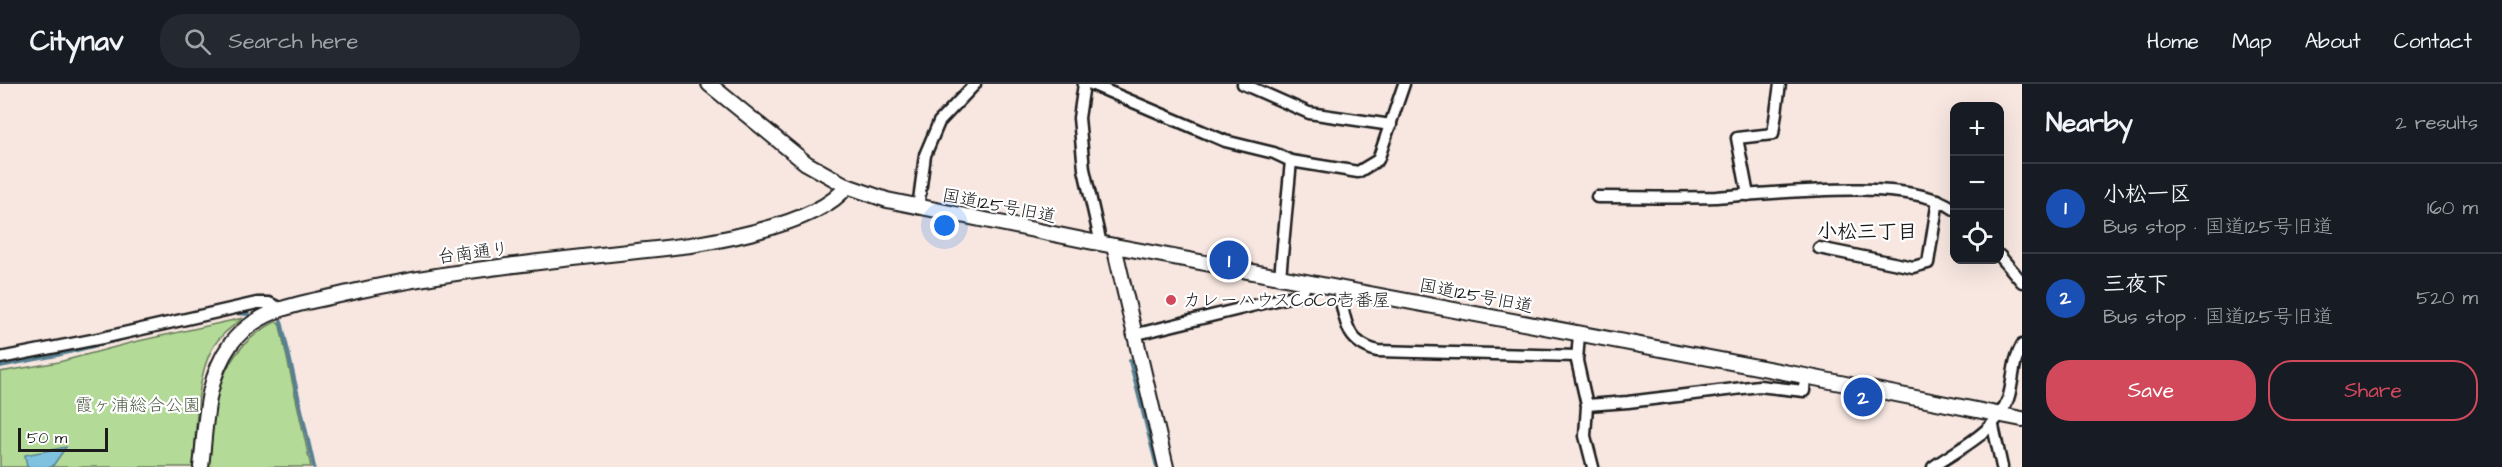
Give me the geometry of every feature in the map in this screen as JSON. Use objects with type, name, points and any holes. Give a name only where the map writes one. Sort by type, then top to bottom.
[{"type":"street","name":"国道125号旧道","points":[[709,84],[795,156],[847,186],[878,198],[1107,245],[1805,376],[1996,420],[2022,419]]},
{"type":"street","points":[[918,208],[925,155],[939,122],[975,84]]},
{"type":"street","points":[[1084,84],[1078,118],[1083,169],[1133,334],[1166,467]]},
{"type":"street","points":[[1091,84],[1225,141],[1274,153],[1291,160],[1358,172],[1378,160],[1392,125],[1404,84]]},
{"type":"street","points":[[1243,84],[1309,113],[1392,125]]},
{"type":"street","points":[[1748,195],[1737,138],[1773,134],[1780,84]]},
{"type":"street","points":[[1280,277],[1291,160]]},
{"type":"street","name":"台南通り","points":[[201,467],[209,393],[215,373],[231,344],[240,334],[255,322],[281,309],[441,275],[691,245],[732,237],[766,229],[807,213],[838,197],[847,186]]},
{"type":"street","points":[[1597,197],[1748,195],[1836,189],[1891,192],[1938,200],[1950,207]]},
{"type":"street","points":[[1819,248],[1913,267],[1928,263],[1938,200]]},
{"type":"street","points":[[2004,261],[2022,282]]},
{"type":"street","points":[[1133,334],[1297,295],[1304,290],[1307,282]]},
{"type":"street","points":[[1338,288],[1351,336],[1360,346],[1377,351],[1577,356]]},
{"type":"street","points":[[0,358],[257,303],[269,303],[281,309]]},
{"type":"street","points":[[1579,334],[1577,356],[1587,405],[1585,436],[1593,467]]},
{"type":"street","points":[[1933,467],[1996,420],[2007,401],[2014,379],[2016,355],[2022,345]]},
{"type":"street","points":[[1587,405],[1759,386],[1804,391],[1805,376]]},
{"type":"street","points":[[1996,420],[2002,467]]},
{"type":"green space","name":"霞ヶ浦総合公園","points":[[243,318],[219,339],[207,360],[200,389],[193,467],[0,467],[0,372],[59,362],[134,342]]},
{"type":"green space","points":[[278,322],[280,326],[311,467],[208,467],[216,403],[228,366],[239,350],[255,335]]},
{"type":"water","points":[[66,447],[52,467],[27,467],[25,455]]},
{"type":"waterway","points":[[234,313],[248,314]]},
{"type":"waterway","points":[[281,321],[314,467]]},
{"type":"waterway","points":[[0,366],[57,355],[133,336]]},
{"type":"waterway","points":[[1130,361],[1157,467]]},
{"type":"place","name":"小松一区","points":[[1229,260]]},
{"type":"place","name":"カレーハウスCoCo壱番屋","points":[[1171,300]]},
{"type":"place","name":"三夜下","points":[[1863,397]]},
{"type":"district","name":"小松三丁目","points":[[1867,232]]}]
